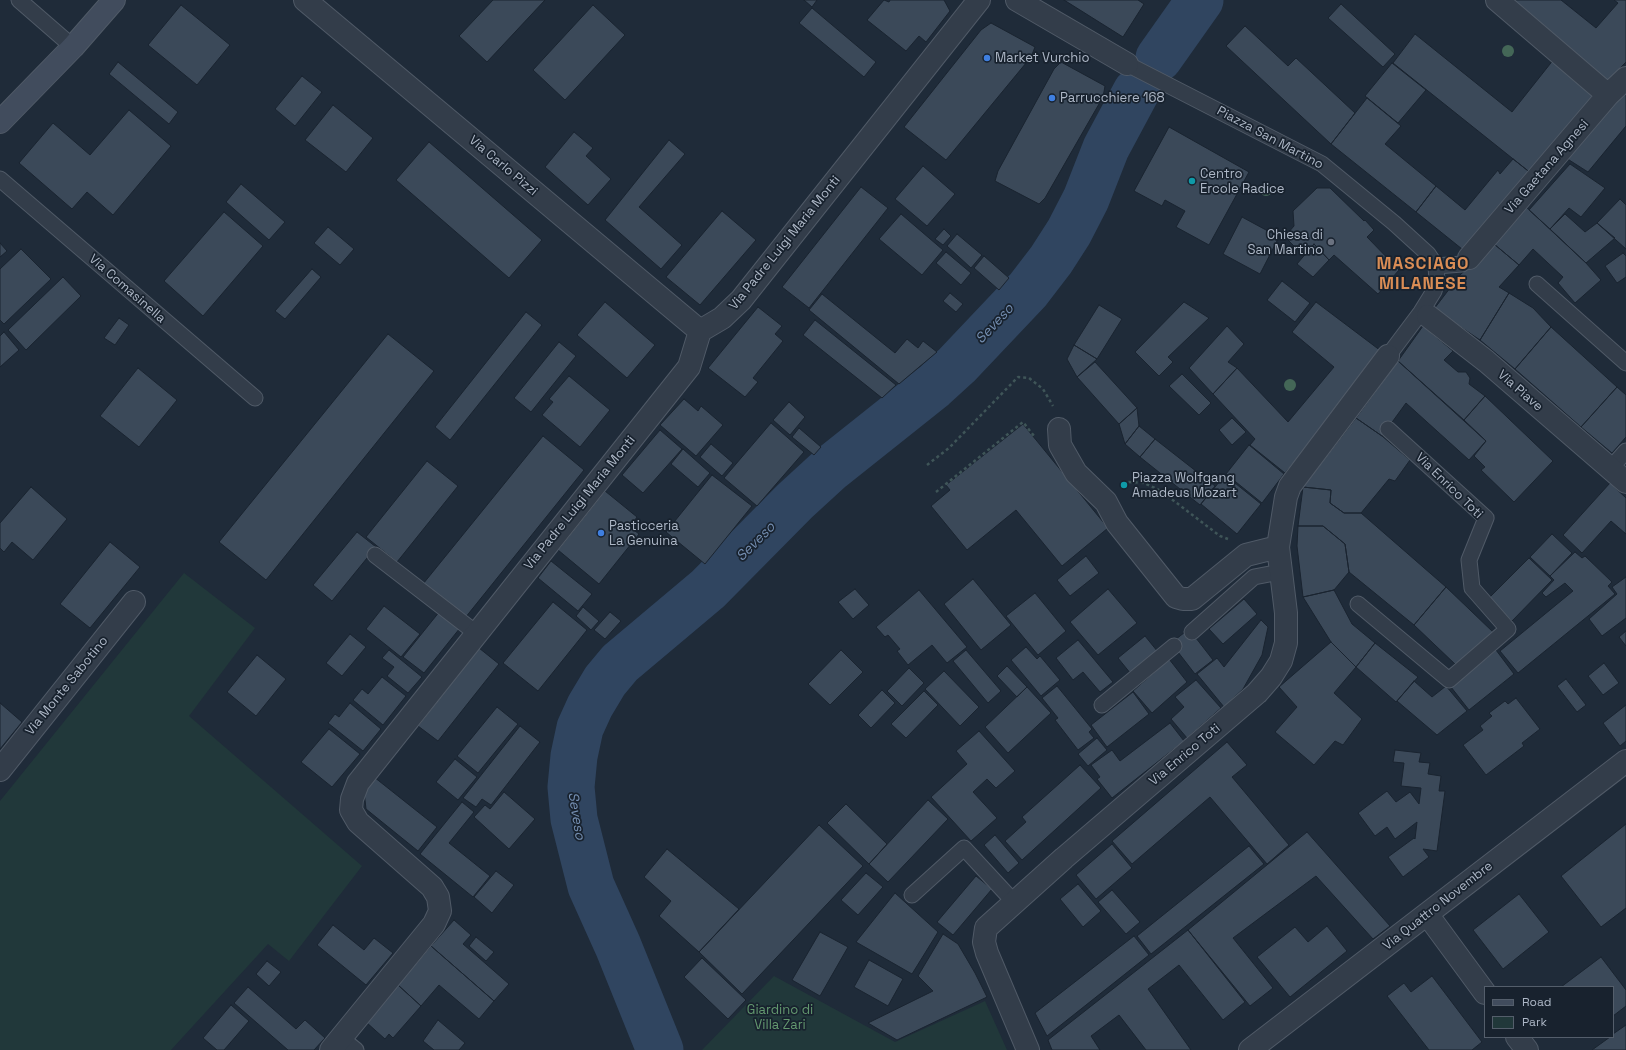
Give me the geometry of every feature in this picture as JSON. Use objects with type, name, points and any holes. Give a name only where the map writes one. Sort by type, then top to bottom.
[{"type":"street","points":[[0,122],[73,47],[114,0]]},
{"type":"street","name":"Via Carlo Pizzi","points":[[305,0],[700,331]]},
{"type":"street","name":"Via Padre Luigi Maria Monti","points":[[342,1046],[434,924],[440,911],[438,897],[432,887],[358,822],[351,810],[352,799],[358,783],[689,367],[700,331],[722,318],[741,300],[979,0]]},
{"type":"street","points":[[1017,0],[1127,64]]},
{"type":"street","points":[[1497,0],[1608,95]]},
{"type":"street","name":"Via Gaetana Agnesi","points":[[1469,258],[1608,95],[1626,78]]},
{"type":"street","name":"Via Piave","points":[[1424,314],[1486,361],[1618,476]]},
{"type":"street","name":"Via Enrico Toti","points":[[1028,1050],[996,977],[984,942],[986,928],[1064,858],[1257,693],[1271,678],[1281,661],[1286,643],[1286,613],[1278,547],[1286,497],[1290,486],[1357,407],[1388,356]]},
{"type":"street","points":[[1059,429],[1060,445],[1067,460],[1076,473],[1106,502],[1117,523],[1176,597],[1183,600],[1192,599],[1246,555],[1278,547]]},
{"type":"street","name":"Via Monte Sabotino","points":[[0,770],[134,602]]},
{"type":"street","name":"Via Quattro Novembre","points":[[1250,1050],[1626,760]]},
{"type":"street","points":[[1427,914],[1484,992]]},
{"type":"street","points":[[1518,1038],[1527,1050]]},
{"type":"lane","points":[[19,0],[73,47]]},
{"type":"lane","name":"Piazza San Martino","points":[[1127,64],[1322,164],[1394,223],[1428,254],[1436,266]]},
{"type":"lane","name":"Via Comasinella","points":[[0,180],[255,398]]},
{"type":"lane","points":[[1388,356],[1424,314],[1437,281],[1436,266],[1462,264],[1469,258]]},
{"type":"lane","points":[[1537,284],[1626,363]]},
{"type":"lane","name":"Via Enrico Toti","points":[[1358,604],[1449,680],[1508,629],[1472,588],[1469,560],[1486,518],[1388,429]]},
{"type":"lane","name":"Via Piave","points":[[1618,476],[1626,452]]},
{"type":"lane","points":[[375,555],[476,633]]},
{"type":"lane","points":[[1192,632],[1254,577],[1280,572]]},
{"type":"lane","points":[[1102,705],[1174,646]]},
{"type":"lane","points":[[912,895],[964,848],[1014,902]]},
{"type":"path","points":[[927,465],[949,448],[1018,376],[1029,378],[1043,388],[1052,402]]},
{"type":"path","points":[[936,492],[1023,422],[1037,439]]},
{"type":"path","points":[[1106,502],[1109,492],[1118,486],[1129,482],[1144,483],[1160,491],[1220,536],[1236,543],[1246,555]]},
{"type":"green space","points":[[184,573],[255,628],[189,716],[362,866],[289,961],[268,944],[171,1050],[0,1050],[0,801]]},
{"type":"green space","name":"Giardino di Villa Zari","points":[[774,976],[895,1042],[985,1001],[1007,1050],[702,1050]]},
{"type":"building","points":[[493,0],[545,0],[487,62],[459,36]]},
{"type":"building","points":[[804,0],[817,0],[812,7]]},
{"type":"building","points":[[884,0],[889,2],[890,0],[944,0],[950,11],[926,42],[919,36],[906,51],[867,20]]},
{"type":"building","points":[[1064,0],[1138,0],[1144,4],[1123,37]]},
{"type":"building","points":[[1506,0],[1561,0],[1596,28],[1618,3],[1614,0],[1626,0],[1626,62],[1604,84]]},
{"type":"building","points":[[1341,4],[1395,54],[1383,67],[1328,18]]},
{"type":"building","points":[[181,5],[230,45],[197,85],[148,45]]},
{"type":"building","points":[[593,5],[625,35],[565,100],[533,70]]},
{"type":"building","points":[[812,8],[876,62],[864,77],[799,23]]},
{"type":"building","points":[[991,23],[1035,47],[1031,57],[946,160],[904,127],[981,30]]},
{"type":"building","points":[[1245,26],[1288,66],[1296,58],[1355,113],[1331,144],[1226,46]]},
{"type":"building","points":[[1415,34],[1512,112],[1554,59],[1596,93],[1532,174],[1393,63]]},
{"type":"building","points":[[118,62],[178,112],[169,124],[109,74]]},
{"type":"building","points":[[1061,62],[1105,86],[1103,97],[1045,198],[1039,204],[995,181],[998,171],[1054,69]]},
{"type":"building","points":[[1392,63],[1426,90],[1398,123],[1365,96]]},
{"type":"building","points":[[302,76],[322,92],[295,126],[275,109]]},
{"type":"building","points":[[1626,87],[1626,126],[1588,172],[1566,158]]},
{"type":"building","points":[[1367,98],[1401,126],[1385,144],[1436,186],[1416,212],[1331,144]]},
{"type":"building","points":[[333,105],[373,138],[346,172],[305,140]]},
{"type":"building","points":[[129,110],[171,146],[113,215],[87,192],[72,209],[19,163],[53,123],[90,155]]},
{"type":"building","name":"Centro Ercole Radice","points":[[1169,127],[1249,172],[1209,245],[1176,227],[1185,211],[1165,200],[1162,206],[1134,191]]},
{"type":"building","points":[[574,132],[593,148],[586,156],[611,179],[588,205],[545,167]]},
{"type":"building","points":[[669,140],[685,154],[639,207],[682,245],[661,269],[605,220]]},
{"type":"building","points":[[429,142],[542,240],[509,278],[396,180]]},
{"type":"building","points":[[1513,159],[1532,174],[1467,253],[1416,212],[1436,186],[1465,210],[1498,170],[1500,174]]},
{"type":"building","points":[[1570,164],[1605,188],[1581,217],[1569,208],[1550,229],[1529,210]]},
{"type":"building","points":[[923,166],[955,194],[927,226],[895,199]]},
{"type":"building","points":[[241,184],[285,222],[269,240],[226,202]]},
{"type":"building","points":[[861,187],[888,208],[809,308],[782,287]]},
{"type":"building","name":"Chiesa di San Martino","points":[[1317,188],[1330,188],[1364,221],[1365,220],[1374,230],[1367,237],[1399,270],[1378,294],[1334,255],[1329,260],[1314,244],[1304,256],[1287,239],[1287,234],[1294,226],[1293,211]]},
{"type":"building","points":[[1620,199],[1626,205],[1626,249],[1597,223]]},
{"type":"building","points":[[1525,206],[1586,263],[1601,280],[1575,303],[1558,283],[1563,277],[1533,249],[1519,265],[1494,244]]},
{"type":"building","points":[[722,211],[756,240],[700,305],[666,277]]},
{"type":"building","points":[[224,212],[263,246],[203,316],[164,281]]},
{"type":"building","points":[[901,214],[943,250],[922,275],[879,239]]},
{"type":"building","points":[[1565,214],[1585,232],[1597,223],[1615,238],[1586,263],[1550,229]]},
{"type":"building","points":[[1242,217],[1279,237],[1260,274],[1223,254]]},
{"type":"building","points":[[328,227],[354,249],[340,265],[314,243]]},
{"type":"building","points":[[944,229],[951,236],[943,245],[935,239]]},
{"type":"building","points":[[957,234],[982,255],[971,268],[947,246]]},
{"type":"building","points":[[0,243],[7,251],[0,257]]},
{"type":"building","points":[[1314,244],[1329,260],[1313,277],[1297,264]]},
{"type":"building","points":[[1494,244],[1519,265],[1499,287],[1509,293],[1480,340],[1434,309],[1460,275]]},
{"type":"building","points":[[21,249],[51,279],[4,324],[0,320],[0,269]]},
{"type":"building","points":[[946,252],[971,273],[961,285],[936,263]]},
{"type":"building","points":[[1623,253],[1626,256],[1626,277],[1617,283],[1605,266]]},
{"type":"building","points":[[984,256],[1009,278],[999,290],[974,268]]},
{"type":"building","points":[[312,269],[321,277],[285,319],[275,311]]},
{"type":"building","points":[[63,277],[81,296],[26,350],[8,330]]},
{"type":"building","points":[[1282,281],[1310,303],[1295,322],[1267,300]]},
{"type":"building","points":[[950,293],[963,304],[956,312],[943,301]]},
{"type":"building","points":[[1509,293],[1533,308],[1551,327],[1515,369],[1480,340]]},
{"type":"building","points":[[822,294],[895,353],[907,339],[918,348],[923,341],[937,352],[899,384],[809,310]]},
{"type":"building","points":[[605,302],[655,345],[627,378],[577,335]]},
{"type":"building","points":[[1184,302],[1209,318],[1168,357],[1173,362],[1159,376],[1135,352]]},
{"type":"building","points":[[1316,302],[1381,351],[1364,379],[1285,473],[1250,445],[1255,439],[1213,394],[1237,368],[1288,422],[1334,367],[1292,332]]},
{"type":"building","points":[[1099,305],[1122,319],[1097,359],[1074,345]]},
{"type":"building","points":[[758,307],[782,326],[775,334],[783,341],[753,378],[758,382],[745,397],[708,368]]},
{"type":"building","points":[[526,312],[542,325],[450,440],[435,427]]},
{"type":"building","points":[[119,318],[129,325],[115,345],[104,338]]},
{"type":"building","points":[[815,320],[896,385],[882,398],[803,335]]},
{"type":"building","points":[[1227,326],[1244,344],[1228,362],[1237,368],[1213,394],[1189,368]]},
{"type":"building","points":[[1423,326],[1453,351],[1444,360],[1458,372],[1466,372],[1470,378],[1469,384],[1485,396],[1464,420],[1398,361]]},
{"type":"building","points":[[1551,327],[1617,387],[1581,427],[1515,369]]},
{"type":"building","points":[[4,332],[19,350],[0,367],[0,336]]},
{"type":"building","points":[[388,334],[434,371],[266,580],[219,542]]},
{"type":"building","points":[[559,342],[576,356],[531,412],[514,398]]},
{"type":"building","points":[[1074,345],[1097,359],[1077,377],[1067,359]]},
{"type":"building","points":[[1398,361],[1486,441],[1469,460],[1406,403],[1382,436],[1356,418]]},
{"type":"building","points":[[1095,362],[1137,408],[1119,424],[1077,377]]},
{"type":"building","points":[[138,368],[177,400],[139,447],[100,416]]},
{"type":"building","points":[[1182,374],[1211,403],[1199,415],[1169,386]]},
{"type":"building","points":[[569,376],[610,410],[580,447],[542,415],[553,402],[549,399]]},
{"type":"building","points":[[1617,387],[1626,395],[1626,437],[1612,453],[1581,427]]},
{"type":"building","points":[[1485,396],[1553,461],[1514,502],[1481,470],[1485,467],[1474,456],[1486,441],[1464,420]]},
{"type":"building","points":[[684,399],[698,411],[701,406],[723,425],[696,456],[660,425]]},
{"type":"building","points":[[789,402],[805,417],[790,435],[773,420]]},
{"type":"building","points":[[1137,408],[1139,426],[1125,444],[1119,424]]},
{"type":"building","points":[[1232,418],[1246,432],[1232,445],[1219,430]]},
{"type":"building","points":[[1356,418],[1382,436],[1410,460],[1395,481],[1389,479],[1361,513],[1344,513],[1330,503],[1331,490],[1303,487]]},
{"type":"building","points":[[771,423],[804,452],[757,506],[724,478]]},
{"type":"building","points":[[1023,424],[1108,528],[1062,566],[1016,510],[967,550],[931,506],[950,490],[946,485]]},
{"type":"building","points":[[1139,426],[1155,439],[1140,457],[1125,444]]},
{"type":"building","points":[[799,428],[821,447],[814,455],[792,437]]},
{"type":"building","points":[[660,430],[682,449],[643,493],[622,475]]},
{"type":"building","points":[[543,436],[584,470],[465,618],[423,584]]},
{"type":"building","points":[[1155,439],[1215,486],[1200,505],[1140,457]]},
{"type":"building","points":[[711,444],[733,463],[722,476],[700,457]]},
{"type":"building","points":[[1249,445],[1284,474],[1262,503],[1226,474]]},
{"type":"building","points":[[683,449],[710,473],[698,487],[671,464]]},
{"type":"building","points":[[427,461],[458,486],[397,562],[366,537]]},
{"type":"building","points":[[712,475],[752,506],[705,564],[666,532]]},
{"type":"building","points":[[1225,475],[1261,504],[1237,534],[1201,504]]},
{"type":"building","points":[[1610,483],[1626,498],[1626,534],[1611,521],[1582,553],[1563,535]]},
{"type":"building","points":[[31,487],[67,519],[33,560],[12,542],[4,552],[0,548],[0,523]]},
{"type":"building","points":[[1303,487],[1331,490],[1330,503],[1344,513],[1361,513],[1446,587],[1414,625],[1349,572],[1345,544],[1323,526],[1298,526]]},
{"type":"building","points":[[605,491],[637,517],[630,527],[639,534],[599,584],[558,550]]},
{"type":"building","points":[[1298,526],[1323,526],[1345,544],[1349,572],[1334,590],[1303,597],[1297,546]]},
{"type":"building","points":[[357,532],[376,547],[332,601],[313,585]]},
{"type":"building","points":[[1552,534],[1572,553],[1550,576],[1530,557]]},
{"type":"building","points":[[110,542],[140,567],[90,628],[60,604]]},
{"type":"building","points":[[1575,552],[1582,558],[1585,556],[1612,582],[1608,586],[1615,594],[1518,673],[1500,651],[1573,591],[1565,583],[1546,597],[1542,593],[1554,580],[1550,576]]},
{"type":"building","points":[[1086,556],[1099,573],[1070,596],[1057,580]]},
{"type":"building","points":[[1529,558],[1552,580],[1512,621],[1488,599]]},
{"type":"building","points":[[551,561],[592,594],[578,611],[538,578]]},
{"type":"building","points":[[1626,577],[1626,618],[1602,636],[1589,619],[1617,594],[1612,587]]},
{"type":"building","points":[[973,579],[1011,625],[981,650],[944,604]]},
{"type":"building","points":[[1446,587],[1494,633],[1456,665],[1414,625]]},
{"type":"building","points":[[855,589],[869,605],[853,619],[838,602]]},
{"type":"building","points":[[1108,589],[1137,623],[1098,655],[1070,622]]},
{"type":"building","points":[[919,590],[967,647],[947,663],[932,645],[908,665],[897,651],[900,649],[888,635],[885,637],[876,627]]},
{"type":"building","points":[[1334,590],[1352,624],[1375,643],[1356,667],[1331,642],[1303,597]]},
{"type":"building","points":[[1035,593],[1066,631],[1038,655],[1006,616]]},
{"type":"building","points":[[1244,599],[1257,614],[1223,644],[1209,629]]},
{"type":"building","points":[[553,602],[587,630],[538,691],[503,663]]},
{"type":"building","points":[[384,606],[420,634],[401,657],[366,629]]},
{"type":"building","points":[[583,607],[599,621],[591,630],[576,616]]},
{"type":"building","points":[[440,611],[460,628],[424,673],[403,657]]},
{"type":"building","points":[[610,612],[621,621],[605,639],[594,630]]},
{"type":"building","points":[[1261,620],[1268,627],[1262,655],[1243,689],[1224,707],[1197,674],[1217,658],[1224,667]]},
{"type":"building","points":[[1189,629],[1213,660],[1195,674],[1171,643]]},
{"type":"building","points":[[1626,631],[1626,646],[1619,637]]},
{"type":"building","points":[[350,634],[366,647],[342,676],[326,663]]},
{"type":"building","points":[[1145,636],[1158,652],[1131,674],[1118,658]]},
{"type":"building","points":[[1078,640],[1113,682],[1100,692],[1083,672],[1073,680],[1056,658]]},
{"type":"building","points":[[1331,642],[1356,667],[1334,693],[1362,719],[1343,745],[1335,741],[1314,765],[1275,732],[1297,707],[1279,687]]},
{"type":"building","points":[[1375,643],[1418,677],[1396,702],[1356,667]]},
{"type":"building","points":[[1026,647],[1037,659],[1040,656],[1060,680],[1041,696],[1011,660]]},
{"type":"building","points":[[479,648],[499,664],[438,741],[418,726]]},
{"type":"building","points":[[389,650],[422,677],[408,693],[387,676],[394,667],[382,658]]},
{"type":"building","points":[[841,650],[863,672],[830,705],[808,684]]},
{"type":"building","points":[[966,650],[1001,691],[988,703],[953,661]]},
{"type":"building","points":[[1496,650],[1514,674],[1469,710],[1451,687]]},
{"type":"building","points":[[257,655],[286,679],[256,716],[227,692]]},
{"type":"building","points":[[1169,659],[1187,682],[1152,713],[1133,691]]},
{"type":"building","points":[[1604,663],[1619,683],[1603,695],[1588,676]]},
{"type":"building","points":[[1007,666],[1027,687],[1017,697],[997,676]]},
{"type":"building","points":[[909,668],[924,683],[902,706],[887,691]]},
{"type":"building","points":[[944,671],[979,707],[960,726],[925,689]]},
{"type":"building","points":[[382,677],[406,696],[383,725],[353,700],[362,689],[368,694]]},
{"type":"building","points":[[1566,679],[1586,705],[1577,712],[1557,686]]},
{"type":"building","points":[[1196,680],[1221,708],[1187,738],[1171,719],[1184,707],[1175,697]]},
{"type":"building","points":[[1414,681],[1432,697],[1446,686],[1467,711],[1437,735],[1397,701]]},
{"type":"building","points":[[1057,686],[1092,729],[1089,732],[1094,738],[1078,750],[1055,720],[1058,718],[1042,698]]},
{"type":"building","points":[[1027,687],[1051,713],[1008,753],[985,727]]},
{"type":"building","points":[[882,690],[895,703],[871,728],[858,715]]},
{"type":"building","points":[[924,691],[938,705],[906,738],[891,724]]},
{"type":"building","points":[[1133,692],[1149,714],[1107,747],[1091,725]]},
{"type":"building","points":[[1516,698],[1540,729],[1522,743],[1524,746],[1486,775],[1463,745],[1483,730],[1480,726],[1492,716],[1489,713],[1505,701],[1508,704]]},
{"type":"building","points":[[0,703],[22,722],[0,749]]},
{"type":"building","points":[[350,703],[381,729],[363,751],[328,723],[335,714],[339,717]]},
{"type":"building","points":[[1626,705],[1626,741],[1620,746],[1603,723]]},
{"type":"building","points":[[497,707],[518,724],[478,773],[457,756]]},
{"type":"building","points":[[1170,723],[1184,741],[1112,798],[1097,779],[1100,777],[1091,765],[1112,750],[1120,761]]},
{"type":"building","points":[[520,726],[540,742],[491,805],[482,799],[476,807],[463,798]]},
{"type":"building","points":[[329,729],[360,754],[332,787],[301,762]]},
{"type":"building","points":[[979,731],[1015,771],[996,788],[987,779],[973,792],[997,818],[971,841],[931,797],[967,764],[956,751]]},
{"type":"building","points":[[1097,738],[1107,750],[1088,766],[1078,754]]},
{"type":"building","points":[[1227,742],[1247,765],[1232,777],[1289,845],[1267,864],[1210,797],[1132,864],[1112,841]]},
{"type":"building","points":[[1395,750],[1421,753],[1419,762],[1430,763],[1428,774],[1441,776],[1439,791],[1445,791],[1437,851],[1423,849],[1429,857],[1403,877],[1388,857],[1414,838],[1415,839],[1417,822],[1395,839],[1387,827],[1375,836],[1358,813],[1387,791],[1396,802],[1410,792],[1419,804],[1421,788],[1401,786],[1404,763],[1393,762]]},
{"type":"building","points":[[455,759],[477,777],[458,800],[436,782]]},
{"type":"building","points":[[1080,765],[1101,788],[1022,860],[1005,841],[1026,822],[1022,817]]},
{"type":"building","points":[[374,777],[437,827],[418,851],[366,809],[364,791]]},
{"type":"building","points":[[504,792],[535,819],[509,849],[474,817],[485,805],[490,809]]},
{"type":"building","points":[[928,800],[948,819],[888,882],[869,864]]},
{"type":"building","points":[[462,802],[474,812],[449,843],[490,876],[473,897],[420,854]]},
{"type":"building","points":[[846,804],[887,844],[869,864],[827,823]]},
{"type":"building","points":[[1626,824],[1626,908],[1601,927],[1561,876]]},
{"type":"building","points":[[819,825],[863,866],[742,994],[699,952]]},
{"type":"building","points":[[1307,832],[1390,926],[1373,939],[1316,876],[1233,938],[1273,988],[1250,1006],[1188,930]]},
{"type":"building","points":[[995,835],[1019,863],[1008,873],[984,845]]},
{"type":"building","points":[[1112,844],[1132,868],[1096,899],[1076,875]]},
{"type":"building","points":[[1249,846],[1264,864],[1151,954],[1137,936]]},
{"type":"building","points":[[667,849],[739,909],[699,952],[659,916],[671,901],[644,877]]},
{"type":"building","points":[[496,871],[514,885],[492,913],[474,897]]},
{"type":"building","points":[[866,873],[883,887],[858,915],[841,900]]},
{"type":"building","points":[[976,876],[992,889],[953,935],[937,922]]},
{"type":"building","points":[[1078,884],[1101,911],[1083,927],[1060,899]]},
{"type":"building","points":[[1112,890],[1140,922],[1126,934],[1098,902]]},
{"type":"building","points":[[895,893],[938,932],[912,974],[856,942]]},
{"type":"building","points":[[1519,894],[1549,932],[1503,969],[1473,930]]},
{"type":"building","points":[[454,920],[471,935],[463,944],[509,984],[494,1001],[431,946]]},
{"type":"building","points":[[333,925],[364,950],[374,938],[393,953],[366,985],[317,945]]},
{"type":"building","points":[[1327,926],[1347,951],[1290,997],[1257,957],[1295,927],[1308,942]]},
{"type":"building","points":[[1188,930],[1245,1002],[1223,1020],[1179,965],[1148,989],[1191,1050],[1146,1050],[1119,1015],[1091,1036],[1100,1050],[1052,1050],[1048,1040]]},
{"type":"building","points":[[820,932],[848,947],[820,996],[792,980]]},
{"type":"building","points":[[943,934],[958,944],[987,997],[897,1040],[868,1023],[933,991],[918,976]]},
{"type":"building","points":[[1134,936],[1149,955],[1047,1036],[1035,1013]]},
{"type":"building","points":[[476,937],[494,952],[486,961],[469,946]]},
{"type":"building","points":[[431,946],[494,1001],[479,1019],[439,985],[421,1006],[398,985]]},
{"type":"building","points":[[1601,957],[1626,990],[1626,1006],[1614,1015],[1614,986],[1562,986]]},
{"type":"building","points":[[702,958],[746,1000],[728,1019],[684,977]]},
{"type":"building","points":[[869,960],[903,979],[888,1006],[854,987]]},
{"type":"building","points":[[267,961],[281,972],[269,986],[256,974]]},
{"type":"building","points":[[1432,976],[1482,1042],[1472,1050],[1429,1050],[1387,996],[1404,983],[1411,992]]},
{"type":"building","points":[[398,985],[421,1006],[393,1038],[389,1034],[385,1039],[366,1022]]},
{"type":"building","points":[[248,987],[296,1029],[305,1020],[325,1038],[314,1050],[288,1050],[234,1003]]},
{"type":"building","points":[[231,1005],[249,1021],[224,1050],[217,1050],[203,1038]]},
{"type":"building","points":[[438,1020],[465,1043],[459,1050],[434,1050],[423,1041]]},
{"type":"building","points":[[1626,1025],[1626,1050],[1592,1050],[1609,1038],[1614,1038],[1614,1033]]},
{"type":"waterway","name":"Seveso","points":[[1159,58],[1200,0]]},
{"type":"waterway","name":"Seveso","points":[[660,1050],[618,946],[591,886],[574,819],[571,787],[574,756],[580,728],[590,706],[605,681],[620,663],[708,589],[795,501],[831,468],[934,386],[957,365],[1028,290],[1051,260],[1069,232],[1086,199],[1106,148],[1136,92]]},
{"type":"place","name":"Market Vurchio","points":[[987,58]]},
{"type":"place","name":"Parrucchiere 168","points":[[1052,98]]},
{"type":"place","name":"Centro Ercole Radice","points":[[1192,181]]},
{"type":"place","name":"Chiesa di San Martino","points":[[1331,242]]},
{"type":"place","name":"Piazza Wolfgang Amadeus Mozart","points":[[1124,485]]},
{"type":"place","name":"Pasticceria La Genuina","points":[[601,533]]},
{"type":"district","name":"MASCIAGO MILANESE","points":[[1423,274]]}]
